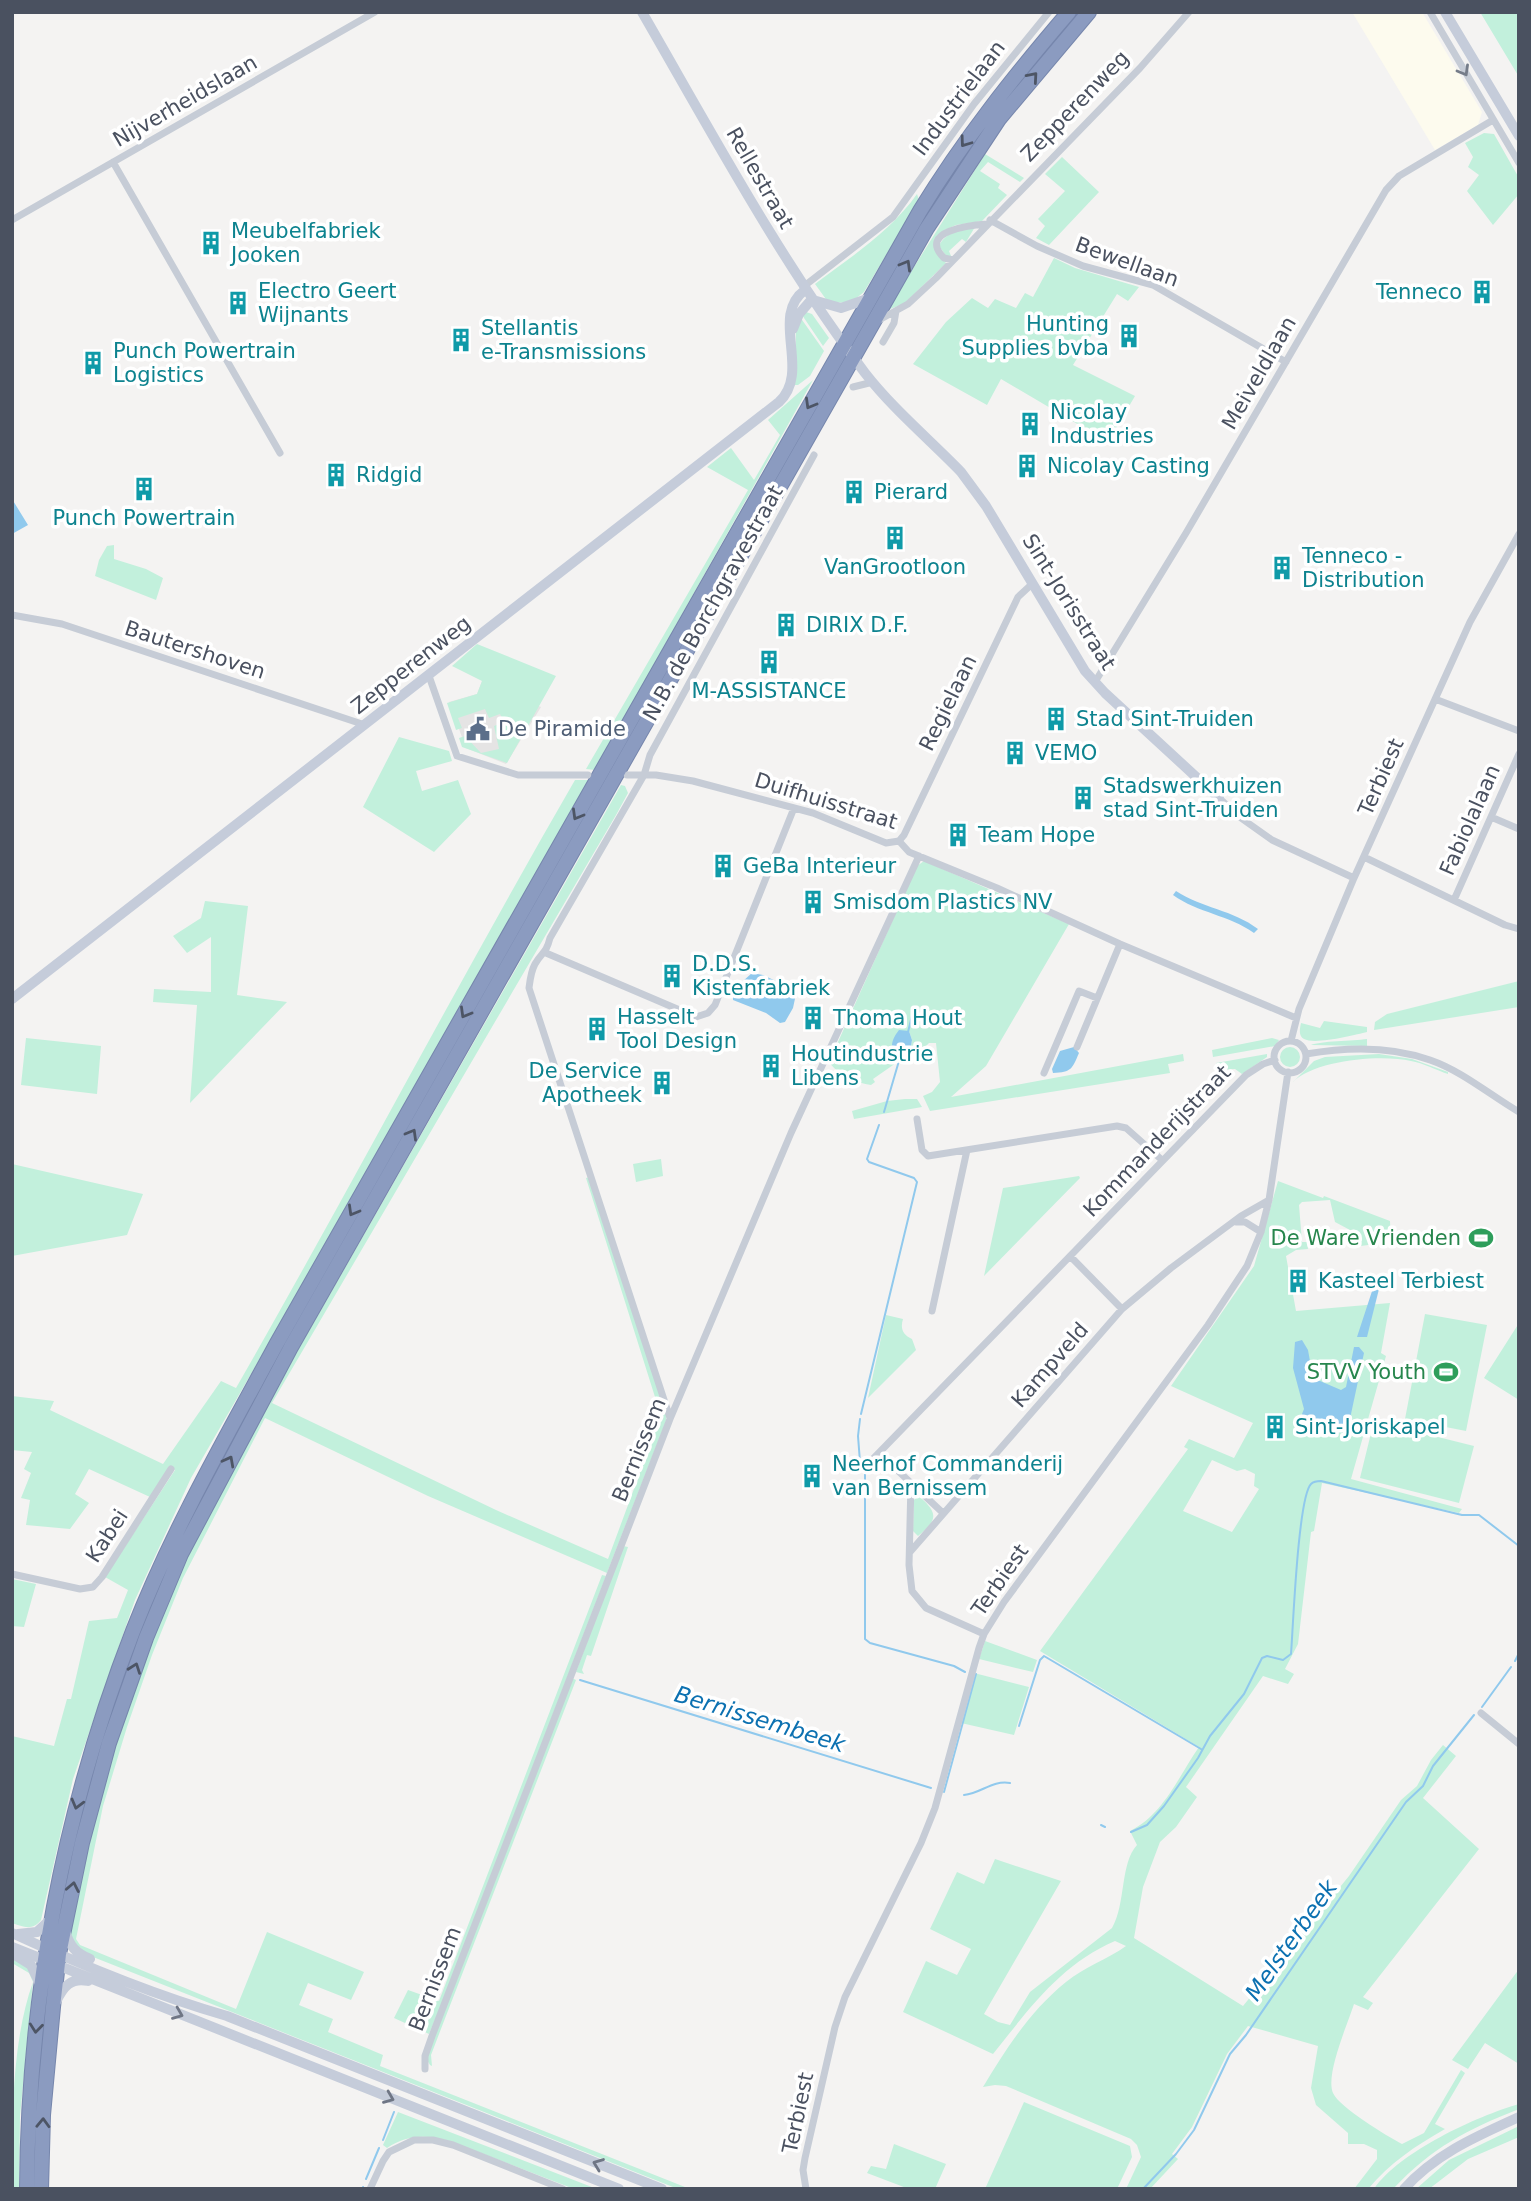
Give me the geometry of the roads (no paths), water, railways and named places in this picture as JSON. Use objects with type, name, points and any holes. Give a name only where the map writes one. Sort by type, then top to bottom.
[{"type":"highway","points":[[27,2189],[27,2118],[41,1986],[65,1930],[82,1843],[109,1743],[146,1638],[181,1553],[291,1347],[849,351],[870,298],[920,211],[988,111],[1069,12]]},
{"type":"highway","points":[[41,2189],[43,2115],[53,2007],[52,1918],[69,1834],[95,1738],[125,1654],[170,1548],[218,1451],[849,351],[872,324],[932,219],[979,148],[1023,89],[1089,12]]},
{"type":"street","name":"Nijverheidslaan","points":[[12,220],[375,12]]},
{"type":"street","name":"Rellestraat","points":[[642,12],[807,292],[849,351]]},
{"type":"street","name":"Industrielaan","points":[[807,292],[881,228],[903,205],[980,96],[1049,12]]},
{"type":"street","name":"Zepperenweg","points":[[872,324],[908,304],[953,260],[1140,68],[1189,12]]},
{"type":"street","points":[[1430,12],[1519,163]]},
{"type":"street","points":[[1448,12],[1519,128]]},
{"type":"street","points":[[1448,12],[1519,136]]},
{"type":"street","name":"Meiveldlaan","points":[[1095,682],[1392,181],[1493,120]]},
{"type":"street","points":[[113,162],[280,453]]},
{"type":"street","name":"Industrielaan","points":[[920,211],[925,174]]},
{"type":"street","points":[[953,260],[944,258],[938,251],[937,245],[942,236],[953,229],[989,222]]},
{"type":"street","name":"Bewellaan","points":[[989,222],[1083,266],[1153,285],[1286,362]]},
{"type":"street","points":[[807,292],[841,308],[870,298]]},
{"type":"street","name":"Zepperenweg","points":[[12,999],[779,402],[788,392],[792,381],[789,326],[791,309],[799,295],[807,292]]},
{"type":"street","name":"Zepperenweg","points":[[883,342],[894,323],[896,312]]},
{"type":"street","name":"Sint-Jorisstraat","points":[[849,351],[897,409],[961,472],[986,506],[1085,671],[1095,682],[1241,818],[1272,840],[1354,878]]},
{"type":"street","points":[[853,387],[873,382]]},
{"type":"street","name":"N.B. de Borchgravestraat","points":[[670,1419],[529,988],[534,965],[546,953],[550,938],[644,775],[650,755],[814,455]]},
{"type":"street","name":"Terbiest","points":[[1291,1041],[1296,1018],[1354,878],[1469,622],[1519,534]]},
{"type":"street","name":"Regielaan","points":[[899,841],[1018,597],[1032,584]]},
{"type":"street","name":"Bautershoven","points":[[12,615],[62,624],[365,725]]},
{"type":"street","points":[[429,676],[454,750],[462,759],[518,775],[588,775]]},
{"type":"street","points":[[1435,699],[1519,731]]},
{"type":"street","name":"Fabiolalaan","points":[[1454,900],[1519,754]]},
{"type":"street","name":"Duifhuisstraat","points":[[627,775],[693,780],[813,813],[886,843],[899,841],[909,852],[1296,1018]]},
{"type":"street","points":[[546,953],[696,1017],[708,1013],[715,1005],[794,808]]},
{"type":"street","points":[[1491,817],[1519,829]]},
{"type":"street","name":"Bernissem","points":[[425,2069],[425,2056],[432,2036],[670,1419],[791,1133],[919,856]]},
{"type":"street","points":[[1364,858],[1505,925],[1519,929]]},
{"type":"street","points":[[1077,1047],[1120,944]]},
{"type":"street","points":[[1044,1073],[1079,991],[1097,998]]},
{"type":"street","points":[[1291,1041],[1301,1045],[1306,1055],[1301,1068],[1288,1072],[1281,1069],[1275,1060],[1278,1046],[1291,1041]]},
{"type":"street","points":[[1306,1055],[1369,1049],[1429,1060],[1462,1076],[1519,1112]]},
{"type":"street","name":"Kommanderijstraat","points":[[869,1463],[1246,1075],[1275,1060]]},
{"type":"street","name":"Terbiest","points":[[806,2189],[803,2170],[805,2158],[835,2027],[856,1973],[921,1843],[935,1808],[984,1634],[1004,1602],[1247,1266],[1261,1232],[1269,1200],[1288,1072]]},
{"type":"street","points":[[917,1119],[921,1147],[925,1154],[932,1156],[1122,1126],[1162,1160]]},
{"type":"street","points":[[932,1311],[967,1150]]},
{"type":"street","name":"Kampveld","points":[[910,1552],[1122,1309],[1171,1268],[1241,1216],[1269,1200]]},
{"type":"street","points":[[1236,1222],[1245,1222],[1261,1232]]},
{"type":"street","points":[[1070,1256],[1122,1309]]},
{"type":"street","points":[[879,1453],[943,1513]]},
{"type":"street","name":"Kabei","points":[[12,1574],[80,1589],[93,1587],[171,1469]]},
{"type":"street","points":[[911,1483],[909,1580],[912,1591],[926,1608],[984,1634]]},
{"type":"street","points":[[1481,1713],[1519,1744]]},
{"type":"street","points":[[12,1933],[32,1934],[52,1918]]},
{"type":"street","points":[[65,1930],[71,1947],[77,1953],[120,1971],[128,1981]]},
{"type":"street","points":[[12,1933],[101,1984]]},
{"type":"street","points":[[12,1947],[128,1981],[274,2034],[662,2189]]},
{"type":"street","points":[[12,1954],[31,1965],[41,1986]]},
{"type":"street","points":[[53,2007],[62,1989],[72,1981],[83,1979],[101,1984],[619,2189]]},
{"type":"street","points":[[1404,2189],[1421,2172],[1450,2151],[1519,2117]]},
{"type":"street","points":[[370,2189],[389,2152],[414,2140],[433,2140],[453,2145],[563,2189]]},
{"type":"water","points":[[12,499],[28,525],[12,534]]},
{"type":"water","points":[[1176,891],[1238,917],[1258,929],[1254,933],[1193,906],[1173,895]]},
{"type":"water","points":[[752,973],[763,975],[793,989],[796,994],[793,1008],[785,1022],[780,1023],[766,1013],[733,1000],[733,990]]},
{"type":"water","points":[[899,1030],[909,1031],[912,1040],[910,1052],[893,1057],[892,1043]]},
{"type":"water","points":[[1074,1047],[1079,1053],[1073,1066],[1064,1072],[1053,1073],[1052,1069],[1060,1051]]},
{"type":"water","points":[[1375,1282],[1380,1285],[1367,1337],[1357,1337]]},
{"type":"water","points":[[1302,1340],[1308,1350],[1313,1378],[1341,1390],[1346,1387],[1354,1347],[1359,1347],[1364,1353],[1351,1414],[1352,1425],[1344,1432],[1310,1435],[1302,1430],[1300,1419],[1304,1409],[1293,1368],[1295,1342]]},
{"type":"waterway","points":[[908,1032],[912,1016]]},
{"type":"waterway","points":[[884,1112],[901,1054]]},
{"type":"waterway","points":[[861,1414],[917,1182],[914,1178],[869,1162],[867,1159],[879,1125]]},
{"type":"waterway","points":[[860,1419],[860,1462]]},
{"type":"waterway","points":[[865,1474],[865,1639],[870,1643],[954,1666],[965,1672]]},
{"type":"waterway","points":[[1131,1832],[1147,1825],[1164,1806],[1210,1736],[1244,1694],[1262,1658],[1267,1656],[1283,1660],[1291,1654],[1299,1537],[1306,1494],[1312,1483],[1321,1481],[1462,1515],[1479,1515],[1519,1546]]},
{"type":"waterway","name":"Melsterbeek","points":[[1515,1661],[1519,1653]]},
{"type":"waterway","points":[[1019,1726],[1040,1660],[1044,1656],[1201,1749]]},
{"type":"waterway","name":"Melsterbeek","points":[[1482,1707],[1511,1667]]},
{"type":"waterway","points":[[944,1792],[976,1674]]},
{"type":"waterway","name":"Bernissembeek","points":[[580,1680],[931,1788]]},
{"type":"waterway","name":"Melsterbeek","points":[[1143,2189],[1194,2130],[1230,2054],[1246,2035],[1406,1802],[1423,1786],[1433,1766],[1474,1715]]},
{"type":"waterway","points":[[964,1795],[998,1783],[1010,1783]]},
{"type":"waterway","points":[[1101,1825],[1105,1827]]},
{"type":"waterway","points":[[383,2140],[394,2112]]},
{"type":"waterway","points":[[366,2179],[379,2148]]},
{"type":"place","name":"Meubelfabriek Jooken","points":[[211,243]]},
{"type":"place","name":"Tenneco","points":[[1482,292]]},
{"type":"place","name":"Electro Geert Wijnants","points":[[238,303]]},
{"type":"place","name":"Hunting Supplies bvba","points":[[1129,336]]},
{"type":"place","name":"Stellantis e-Transmissions","points":[[461,340]]},
{"type":"place","name":"Punch Powertrain Logistics","points":[[93,363]]},
{"type":"place","name":"Nicolay Industries","points":[[1030,424]]},
{"type":"place","name":"Nicolay Casting","points":[[1027,466]]},
{"type":"place","name":"Ridgid","points":[[336,475]]},
{"type":"place","name":"Punch Powertrain","points":[[144,489]]},
{"type":"place","name":"Pierard","points":[[854,492]]},
{"type":"place","name":"VanGrootloon","points":[[895,538]]},
{"type":"place","name":"Tenneco - Distribution","points":[[1282,568]]},
{"type":"place","name":"DIRIX D.F.","points":[[786,625]]},
{"type":"place","name":"M-ASSISTANCE","points":[[769,662]]},
{"type":"place","name":"Stad Sint-Truiden","points":[[1056,719]]},
{"type":"place","name":"De Piramide","points":[[478,729]]},
{"type":"place","name":"VEMO","points":[[1015,753]]},
{"type":"place","name":"Stadswerkhuizen stad Sint-Truiden","points":[[1083,798]]},
{"type":"place","name":"Team Hope","points":[[958,835]]},
{"type":"place","name":"GeBa Interieur","points":[[723,866]]},
{"type":"place","name":"Smisdom Plastics NV","points":[[813,902]]},
{"type":"place","name":"D.D.S. Kistenfabriek","points":[[672,976]]},
{"type":"place","name":"Thoma Hout","points":[[813,1018]]},
{"type":"place","name":"Hasselt Tool Design","points":[[597,1029]]},
{"type":"place","name":"Houtindustrie Libens","points":[[771,1066]]},
{"type":"place","name":"De Service Apotheek","points":[[662,1083]]},
{"type":"place","name":"De Ware Vrienden","points":[[1481,1238]]},
{"type":"place","name":"Kasteel Terbiest","points":[[1298,1281]]},
{"type":"place","name":"STVV Youth","points":[[1446,1372]]},
{"type":"place","name":"Sint-Joriskapel","points":[[1275,1427]]},
{"type":"place","name":"Neerhof Commanderij van Bernissem","points":[[812,1476]]}]
